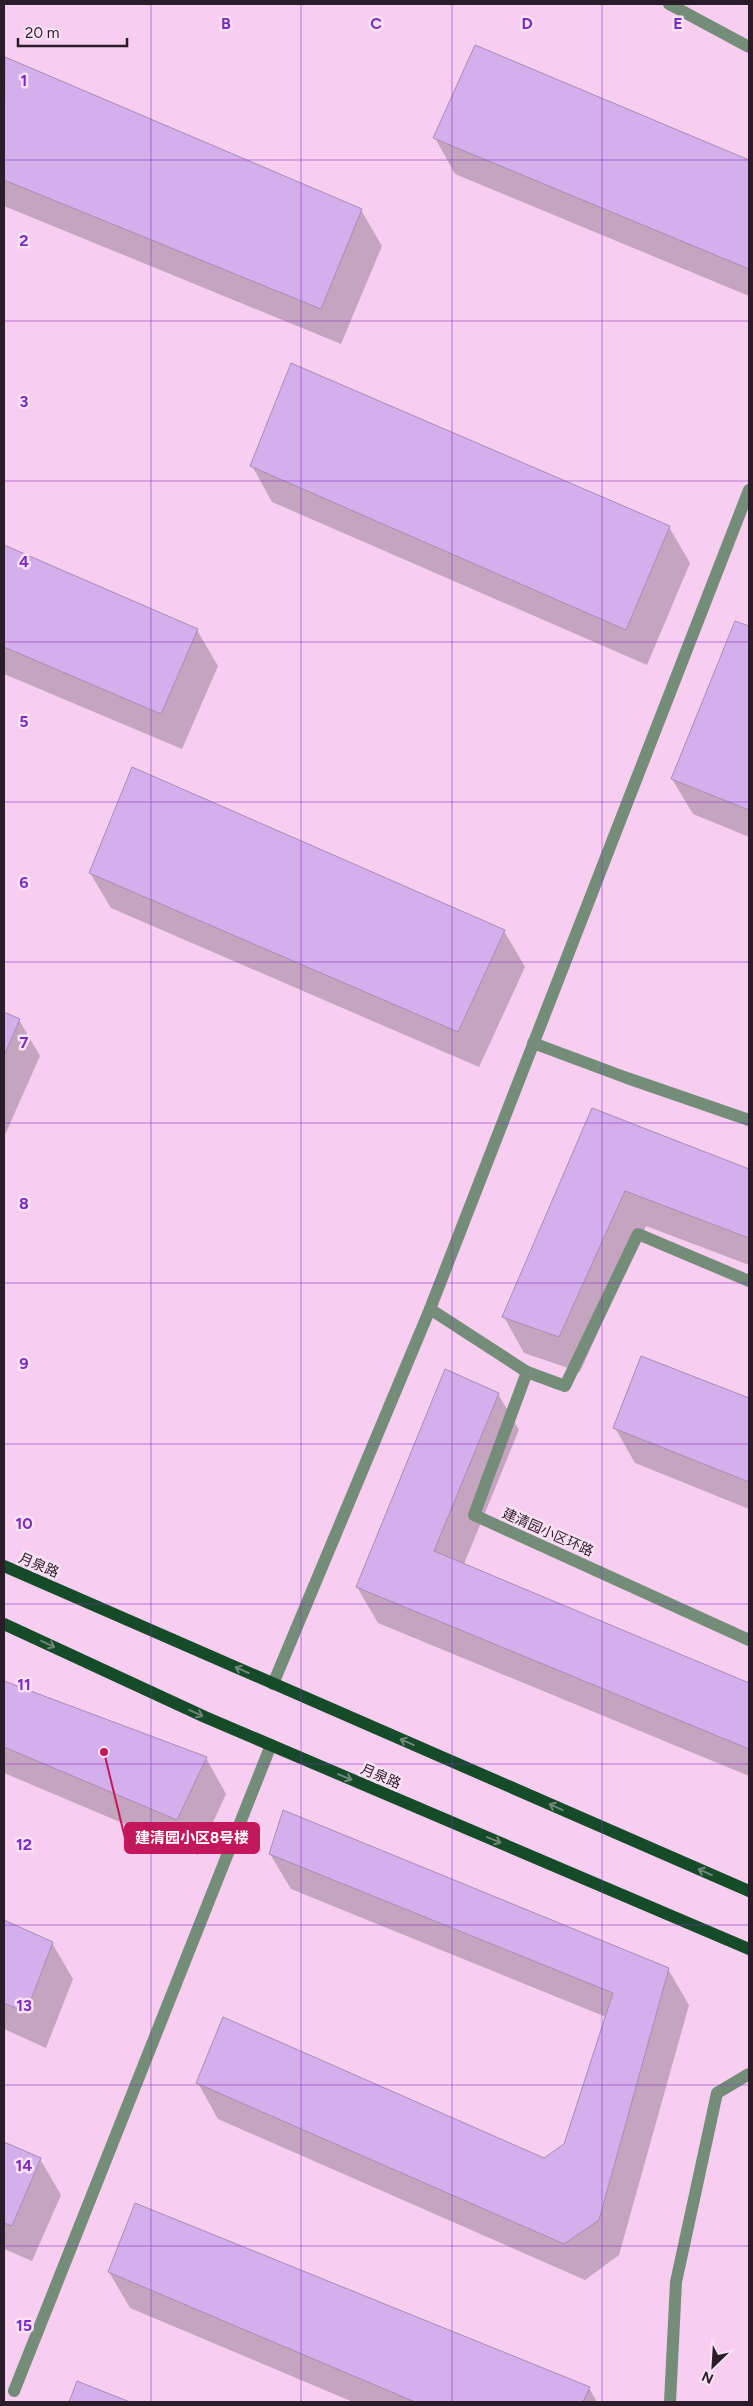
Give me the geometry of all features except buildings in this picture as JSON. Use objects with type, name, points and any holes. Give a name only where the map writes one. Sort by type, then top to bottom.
[{"type":"main road","name":"月泉路","points":[[4,1566],[749,1892]]},
{"type":"main road","name":"月泉路","points":[[4,1624],[271,1745],[749,1949]]},
{"type":"street","points":[[668,4],[749,47]]},
{"type":"street","points":[[273,1684],[430,1309],[749,490]]},
{"type":"street","points":[[533,1043],[749,1120]]},
{"type":"street","points":[[430,1309],[527,1372],[566,1386],[638,1234],[749,1281]]},
{"type":"street","name":"建清园小区环路","points":[[527,1372],[474,1515],[749,1640]]},
{"type":"street","points":[[14,2391],[271,1745]]},
{"type":"street","points":[[670,2402],[676,2282],[716,2093],[749,2074]]},
{"type":"place","name":"建清园小区8号楼","points":[[104,1752]]}]
